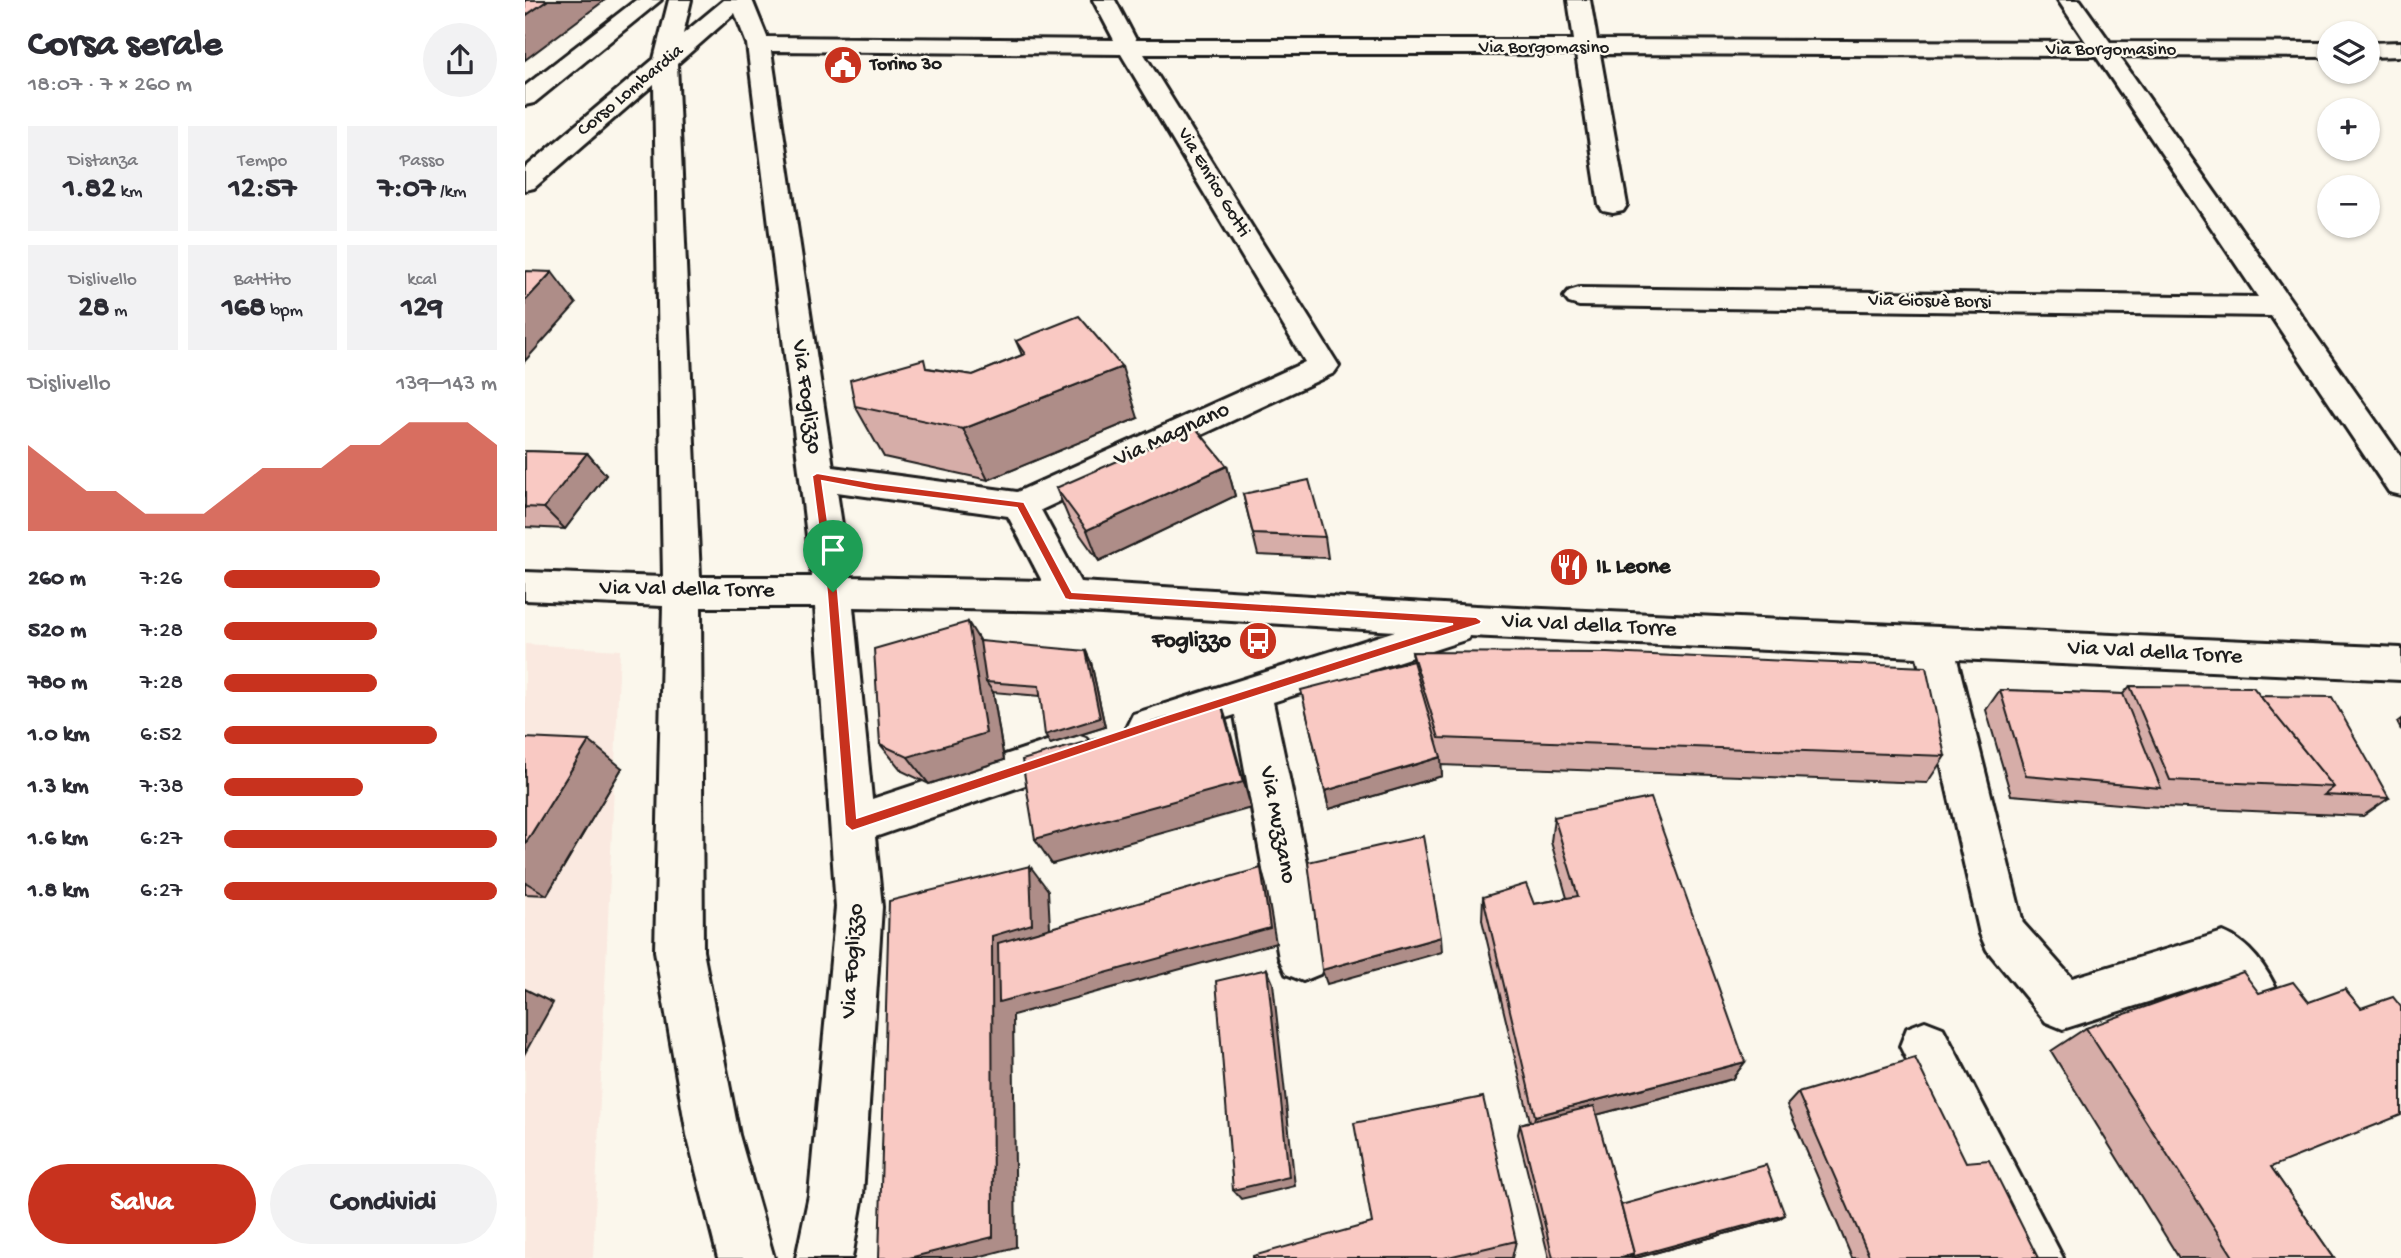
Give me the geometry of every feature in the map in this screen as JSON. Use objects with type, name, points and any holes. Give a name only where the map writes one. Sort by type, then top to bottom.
[{"type":"street","points":[[525,98],[650,0]]},
{"type":"street","points":[[680,0],[665,63],[682,592],[679,950],[713,1135],[746,1258]]},
{"type":"street","name":"Corso Lombardia","points":[[525,181],[739,0]]},
{"type":"street","name":"Via Foglizzo","points":[[739,0],[758,44],[833,592],[859,906],[836,1195],[824,1258]]},
{"type":"street","name":"Via Enrico Gotti","points":[[1104,0],[1128,46],[1324,366]]},
{"type":"street","points":[[1579,0],[1613,205]]},
{"type":"street","points":[[2069,0],[2401,483]]},
{"type":"street","name":"Via Borgomasino","points":[[758,44],[1021,48],[1128,46],[2317,50]]},
{"type":"street","points":[[2380,50],[2401,49]]},
{"type":"street","points":[[598,120],[667,116]]},
{"type":"street","name":"Via Giosuè Borsi","points":[[1579,297],[2281,307]]},
{"type":"street","name":"Via Magnano","points":[[1020,505],[1324,366]]},
{"type":"street","points":[[817,476],[875,487],[1020,505],[1069,596]]},
{"type":"street","name":"Via Val della Torre","points":[[525,586],[682,592],[1069,596],[1476,621],[2401,664]]},
{"type":"street","points":[[852,825],[1251,692],[1476,621]]},
{"type":"street","points":[[1933,643],[2003,934],[2063,1005],[2223,955],[2255,995]]},
{"type":"street","name":"Via Muzzano","points":[[1251,692],[1303,958]]},
{"type":"street","points":[[1925,1046],[2035,1258]]},
{"type":"shaded area","points":[[525,644],[620,650],[593,1258],[525,1258]]},
{"type":"building","points":[[525,0],[548,0],[525,16]]},
{"type":"building","points":[[525,271],[552,272],[525,301]]},
{"type":"building","points":[[1079,316],[1122,367],[963,429],[855,406],[850,380],[924,359],[926,368],[973,375],[1025,354],[1016,341]]},
{"type":"building","points":[[1195,427],[1227,466],[1087,530],[1056,488]]},
{"type":"building","points":[[525,451],[587,453],[544,508],[525,507]]},
{"type":"building","points":[[1309,480],[1325,537],[1253,534],[1243,494]]},
{"type":"building","points":[[968,622],[986,733],[908,757],[880,744],[874,649]]},
{"type":"building","points":[[980,641],[1086,651],[1100,718],[1045,735],[1039,686],[986,682]]},
{"type":"building","points":[[1412,652],[1607,653],[1926,667],[1945,756],[1439,738]]},
{"type":"building","points":[[1413,661],[1441,757],[1325,791],[1301,690]]},
{"type":"building","points":[[2130,686],[2253,687],[2334,787],[2170,780]]},
{"type":"building","points":[[2000,690],[2123,694],[2161,788],[2026,776]]},
{"type":"building","points":[[2260,696],[2332,697],[2389,798],[2324,795],[2334,787]]},
{"type":"building","points":[[1221,703],[1243,782],[1035,839],[1022,760]]},
{"type":"building","points":[[525,738],[589,741],[525,844]]},
{"type":"building","points":[[1651,798],[1745,1062],[1535,1116],[1483,897],[1526,884],[1534,904],[1578,896],[1554,817]]},
{"type":"building","points":[[1423,836],[1441,937],[1322,970],[1308,862]]},
{"type":"building","points":[[1030,866],[1032,924],[992,936],[993,1237],[909,1258],[879,1258],[889,901]]},
{"type":"building","points":[[1261,868],[1270,928],[999,1002],[998,943]]},
{"type":"building","points":[[1267,969],[1289,1177],[1233,1190],[1216,981]]},
{"type":"building","points":[[2243,972],[2259,993],[2293,982],[2309,1002],[2345,989],[2361,1008],[2393,997],[2401,1007],[2401,1115],[2271,1167],[2334,1258],[2234,1258],[2086,1028]]},
{"type":"building","points":[[1915,1058],[1966,1162],[1989,1160],[2038,1258],[1870,1258],[1798,1093]]},
{"type":"building","points":[[1483,1097],[1516,1241],[1444,1258],[1253,1258],[1372,1223],[1354,1123]]},
{"type":"building","points":[[1594,1106],[1634,1253],[1619,1258],[1553,1258],[1520,1124]]},
{"type":"building","points":[[1766,1165],[1785,1215],[1631,1257],[1634,1253],[1621,1205]]},
{"type":"place","name":"Torino 30","points":[[843,65]]},
{"type":"place","name":"IL Leone","points":[[1569,567]]},
{"type":"place","name":"Foglizzo","points":[[1258,641]]},
{"type":"route","points":[[817,476],[875,487],[1020,505],[1069,596],[1476,621],[1251,692],[852,825],[833,592],[817,476]]}]
